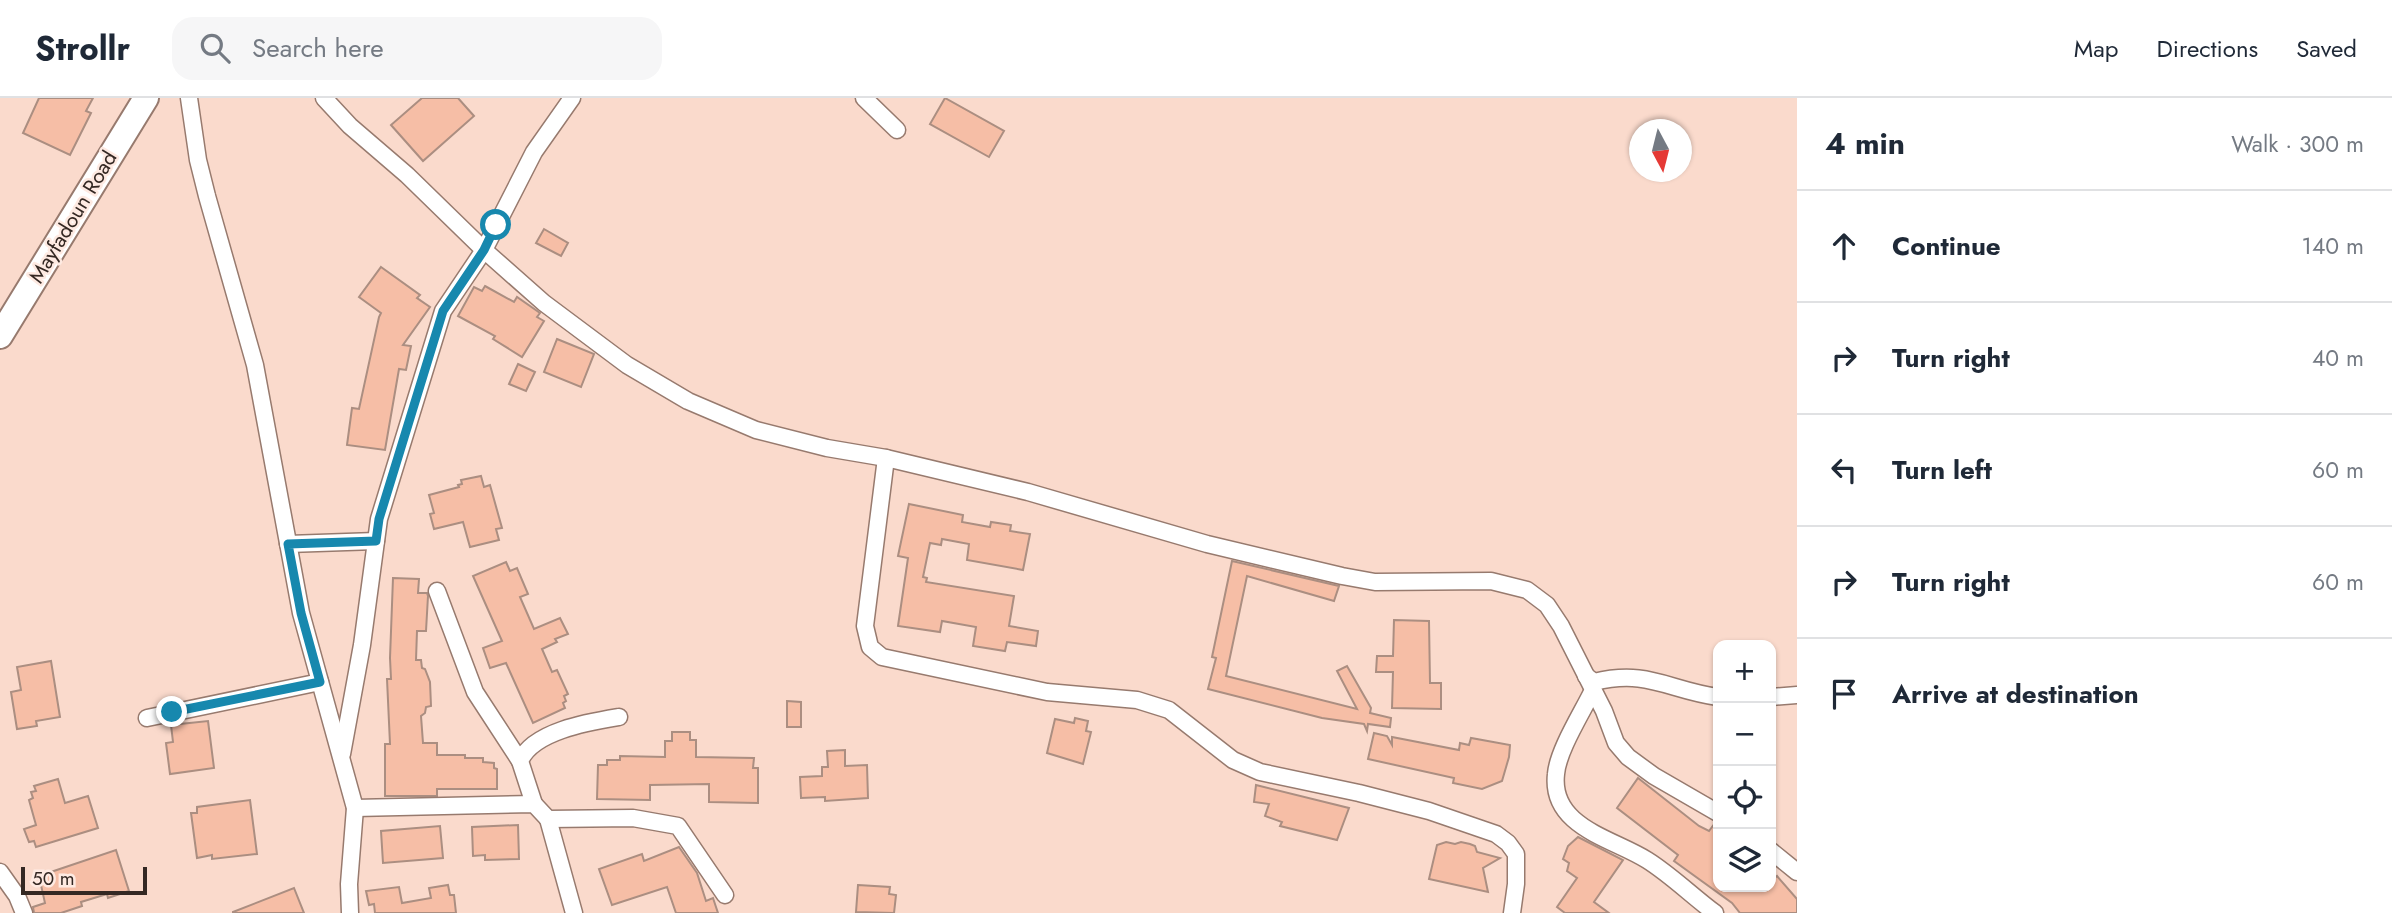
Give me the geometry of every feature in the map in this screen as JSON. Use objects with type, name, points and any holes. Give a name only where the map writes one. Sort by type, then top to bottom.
[{"type":"main road","name":"Mayfadoun Road","points":[[0,336],[147,98]]},
{"type":"street","points":[[181,98],[192,121]]},
{"type":"street","points":[[189,98],[206,195],[255,365],[301,613],[355,808],[349,884],[350,913]]},
{"type":"street","points":[[324,98],[350,126],[407,175],[484,250],[544,303],[626,365],[688,401],[756,430],[1028,492],[1207,544],[1342,576],[1375,582],[1490,581],[1527,590],[1547,605],[1561,626],[1604,712],[1616,743],[1628,757],[1654,776],[1713,810]]},
{"type":"street","points":[[341,761],[383,507],[443,311],[484,250],[534,152],[572,98]]},
{"type":"street","points":[[864,98],[897,130]]},
{"type":"street","points":[[886,458],[865,626],[870,647],[882,657],[1047,692],[1137,700],[1169,710],[1233,760],[1259,772],[1429,811],[1496,834],[1508,843],[1516,854],[1512,913]]},
{"type":"street","points":[[288,544],[376,541]]},
{"type":"street","points":[[438,591],[475,692],[520,761],[534,804],[548,820],[574,913]]},
{"type":"street","points":[[1589,683],[1618,676],[1638,676],[1713,696]]},
{"type":"street","points":[[147,718],[320,682]]},
{"type":"street","points":[[1589,683],[1556,774],[1560,800],[1572,820],[1591,833],[1649,861],[1715,913]]},
{"type":"street","points":[[1776,697],[1797,695]]},
{"type":"street","points":[[520,761],[524,752],[538,741],[568,728],[619,717]]},
{"type":"street","points":[[355,808],[534,804]]},
{"type":"street","points":[[548,820],[633,818],[678,826],[725,895]]},
{"type":"street","points":[[1776,855],[1797,872]]},
{"type":"street","points":[[0,872],[17,896],[24,913]]},
{"type":"building","points":[[39,98],[93,98],[86,111],[91,113],[70,155],[23,133]]},
{"type":"building","points":[[422,98],[458,98],[474,116],[423,161],[391,125]]},
{"type":"building","points":[[945,98],[1004,131],[989,157],[930,124]]},
{"type":"building","points":[[544,229],[568,243],[561,256],[536,243]]},
{"type":"building","points":[[381,267],[420,295],[417,298],[430,307],[403,345],[411,346],[406,370],[399,369],[385,450],[347,445],[352,408],[359,409],[381,313],[359,297]]},
{"type":"building","points":[[485,286],[514,302],[517,297],[540,313],[537,317],[544,321],[522,357],[493,339],[495,336],[458,316],[474,287],[482,291]]},
{"type":"building","points":[[557,339],[594,354],[581,387],[544,372]]},
{"type":"building","points":[[518,364],[535,372],[526,391],[509,384]]},
{"type":"building","points":[[481,476],[484,487],[490,485],[502,528],[496,529],[499,540],[470,547],[463,522],[434,529],[430,514],[434,513],[429,495],[459,487],[461,480]]},
{"type":"building","points":[[909,504],[963,515],[962,522],[990,527],[991,522],[1011,525],[1010,531],[1030,534],[1023,570],[967,560],[969,544],[942,539],[941,545],[930,543],[923,577],[927,578],[926,582],[1014,596],[1009,626],[1038,631],[1036,646],[1007,642],[1005,651],[973,646],[976,627],[942,621],[940,632],[898,626],[908,558],[898,556]]},
{"type":"building","points":[[1232,561],[1339,586],[1334,601],[1247,576],[1226,676],[1357,709],[1337,671],[1347,666],[1371,708],[1370,713],[1391,718],[1390,727],[1368,724],[1367,731],[1364,724],[1322,718],[1208,689],[1216,658],[1212,657]]},
{"type":"building","points":[[506,562],[510,571],[517,568],[528,594],[520,597],[534,629],[560,618],[568,634],[555,639],[557,642],[542,649],[552,672],[557,670],[568,694],[564,696],[565,708],[533,723],[506,663],[490,668],[483,648],[502,641],[473,576]]},
{"type":"building","points":[[393,578],[419,579],[418,593],[427,593],[428,596],[426,631],[417,631],[416,660],[421,660],[422,668],[425,669],[430,682],[431,706],[426,707],[421,716],[423,743],[437,743],[437,755],[465,755],[465,758],[483,758],[483,762],[494,763],[494,768],[497,769],[497,789],[437,789],[437,796],[385,796],[385,744],[390,744],[387,679],[391,679]]},
{"type":"building","points":[[1394,620],[1429,621],[1430,683],[1441,683],[1441,709],[1392,708],[1393,672],[1376,672],[1377,656],[1393,656]]},
{"type":"building","points":[[51,661],[60,717],[36,721],[37,726],[17,729],[11,692],[21,690],[17,667]]},
{"type":"building","points":[[787,701],[801,702],[801,727],[787,727]]},
{"type":"building","points":[[1075,718],[1088,721],[1086,731],[1091,732],[1083,764],[1047,753],[1055,719],[1074,723]]},
{"type":"building","points":[[208,721],[214,768],[170,774],[166,743],[173,742],[171,725]]},
{"type":"building","points":[[672,732],[690,732],[690,740],[696,740],[696,757],[754,758],[753,768],[758,768],[758,803],[709,802],[709,784],[650,785],[650,800],[597,799],[598,765],[607,765],[607,760],[620,760],[620,756],[665,757],[665,741],[672,741]]},
{"type":"building","points":[[1374,733],[1387,736],[1392,745],[1392,737],[1459,750],[1460,743],[1469,745],[1471,738],[1510,745],[1509,757],[1502,781],[1482,789],[1453,783],[1454,778],[1368,759]]},
{"type":"building","points":[[845,750],[845,766],[867,765],[868,798],[825,801],[825,797],[801,798],[800,777],[822,776],[822,767],[828,767],[827,751]]},
{"type":"building","points":[[1638,778],[1699,826],[1709,831],[1713,826],[1713,889],[1674,861],[1678,855],[1617,808]]},
{"type":"building","points":[[58,779],[65,803],[88,796],[98,828],[36,847],[34,841],[29,842],[24,829],[36,825],[29,800],[33,798],[31,792],[36,791],[34,786]]},
{"type":"building","points":[[1256,785],[1349,808],[1337,840],[1280,826],[1282,822],[1265,816],[1269,804],[1254,802]]},
{"type":"building","points":[[250,800],[257,854],[197,858],[191,813],[197,813],[197,807]]},
{"type":"building","points":[[518,825],[519,859],[485,860],[485,855],[473,856],[472,827]]},
{"type":"building","points":[[440,826],[443,858],[383,863],[381,831]]},
{"type":"building","points":[[1578,837],[1623,860],[1594,902],[1609,913],[1565,913],[1557,907],[1577,878],[1567,871],[1569,863],[1563,859],[1568,846]]},
{"type":"building","points":[[1446,842],[1470,844],[1475,846],[1477,852],[1500,858],[1483,868],[1488,892],[1429,879],[1437,845]]},
{"type":"building","points":[[679,847],[697,873],[706,901],[713,898],[718,913],[676,913],[667,887],[612,905],[599,869],[642,854],[644,861]]},
{"type":"building","points":[[116,850],[129,891],[108,898],[107,894],[81,902],[82,906],[61,913],[34,913],[33,907],[45,903],[39,876]]},
{"type":"building","points":[[1777,876],[1797,899],[1797,913],[1740,913],[1717,892],[1776,892]]},
{"type":"building","points":[[448,885],[450,895],[454,895],[456,913],[375,913],[374,904],[369,905],[366,891],[399,887],[402,903],[431,898],[429,888]]},
{"type":"building","points":[[858,885],[890,887],[889,894],[896,895],[894,913],[856,912]]},
{"type":"building","points":[[294,888],[304,913],[233,913],[233,912]]},
{"type":"route","points":[[172,712],[320,682],[301,613],[288,544],[376,541],[379,519],[443,311],[484,250],[496,225]]}]
